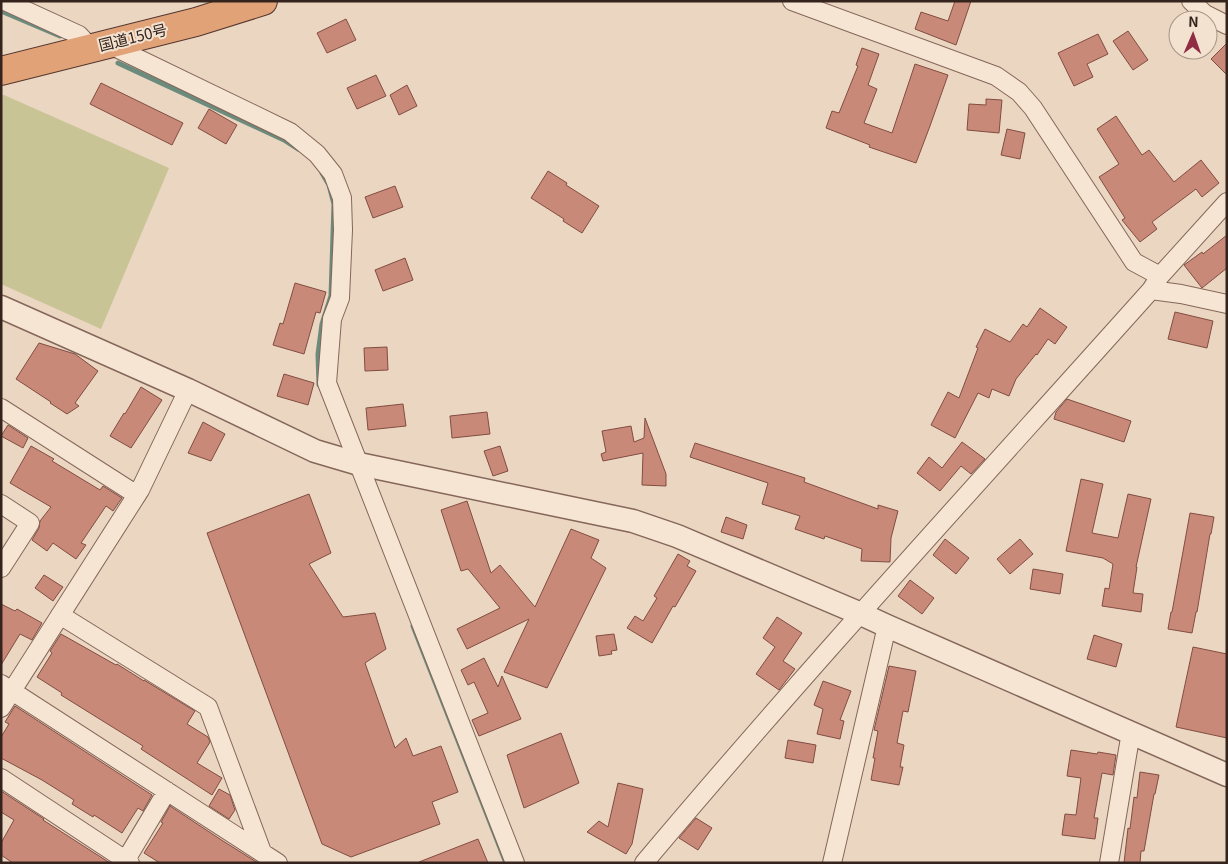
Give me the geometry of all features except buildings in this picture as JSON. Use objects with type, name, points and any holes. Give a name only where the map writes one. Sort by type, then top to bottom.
[{"type":"highway","name":"国道150号","points":[[1,71],[196,22],[263,1]]},
{"type":"street","points":[[5,1],[290,132],[317,154],[333,174],[342,198],[343,230],[340,298],[332,319],[327,383],[515,863]]},
{"type":"street","points":[[792,1],[996,76],[1019,92],[1033,108],[1134,262],[1156,283],[1181,294],[1227,304]]},
{"type":"street","points":[[1191,1],[1205,14],[1227,25]]},
{"type":"street","points":[[644,863],[720,773],[1227,202]]},
{"type":"street","points":[[1,307],[188,390],[315,451],[359,464],[633,521],[677,536],[1227,774]]},
{"type":"street","points":[[1,708],[7,687],[60,615],[137,495],[188,390]]},
{"type":"street","points":[[1,408],[137,495]]},
{"type":"street","points":[[1,504],[30,523],[1,568]]},
{"type":"street","points":[[60,615],[208,707],[262,852]]},
{"type":"street","points":[[832,863],[887,626]]},
{"type":"street","points":[[7,687],[278,863]]},
{"type":"street","points":[[1109,863],[1131,732]]},
{"type":"street","points":[[1,778],[126,862],[166,791]]},
{"type":"shaded area","points":[[1,95],[169,168],[101,329],[1,284]]},
{"type":"waterway","points":[[1,11],[60,36]]},
{"type":"waterway","points":[[118,63],[284,140],[298,149]]},
{"type":"waterway","points":[[319,385],[318,354],[322,324],[331,296],[334,204],[329,185],[322,173]]},
{"type":"waterway","points":[[413,626],[506,863]]}]
